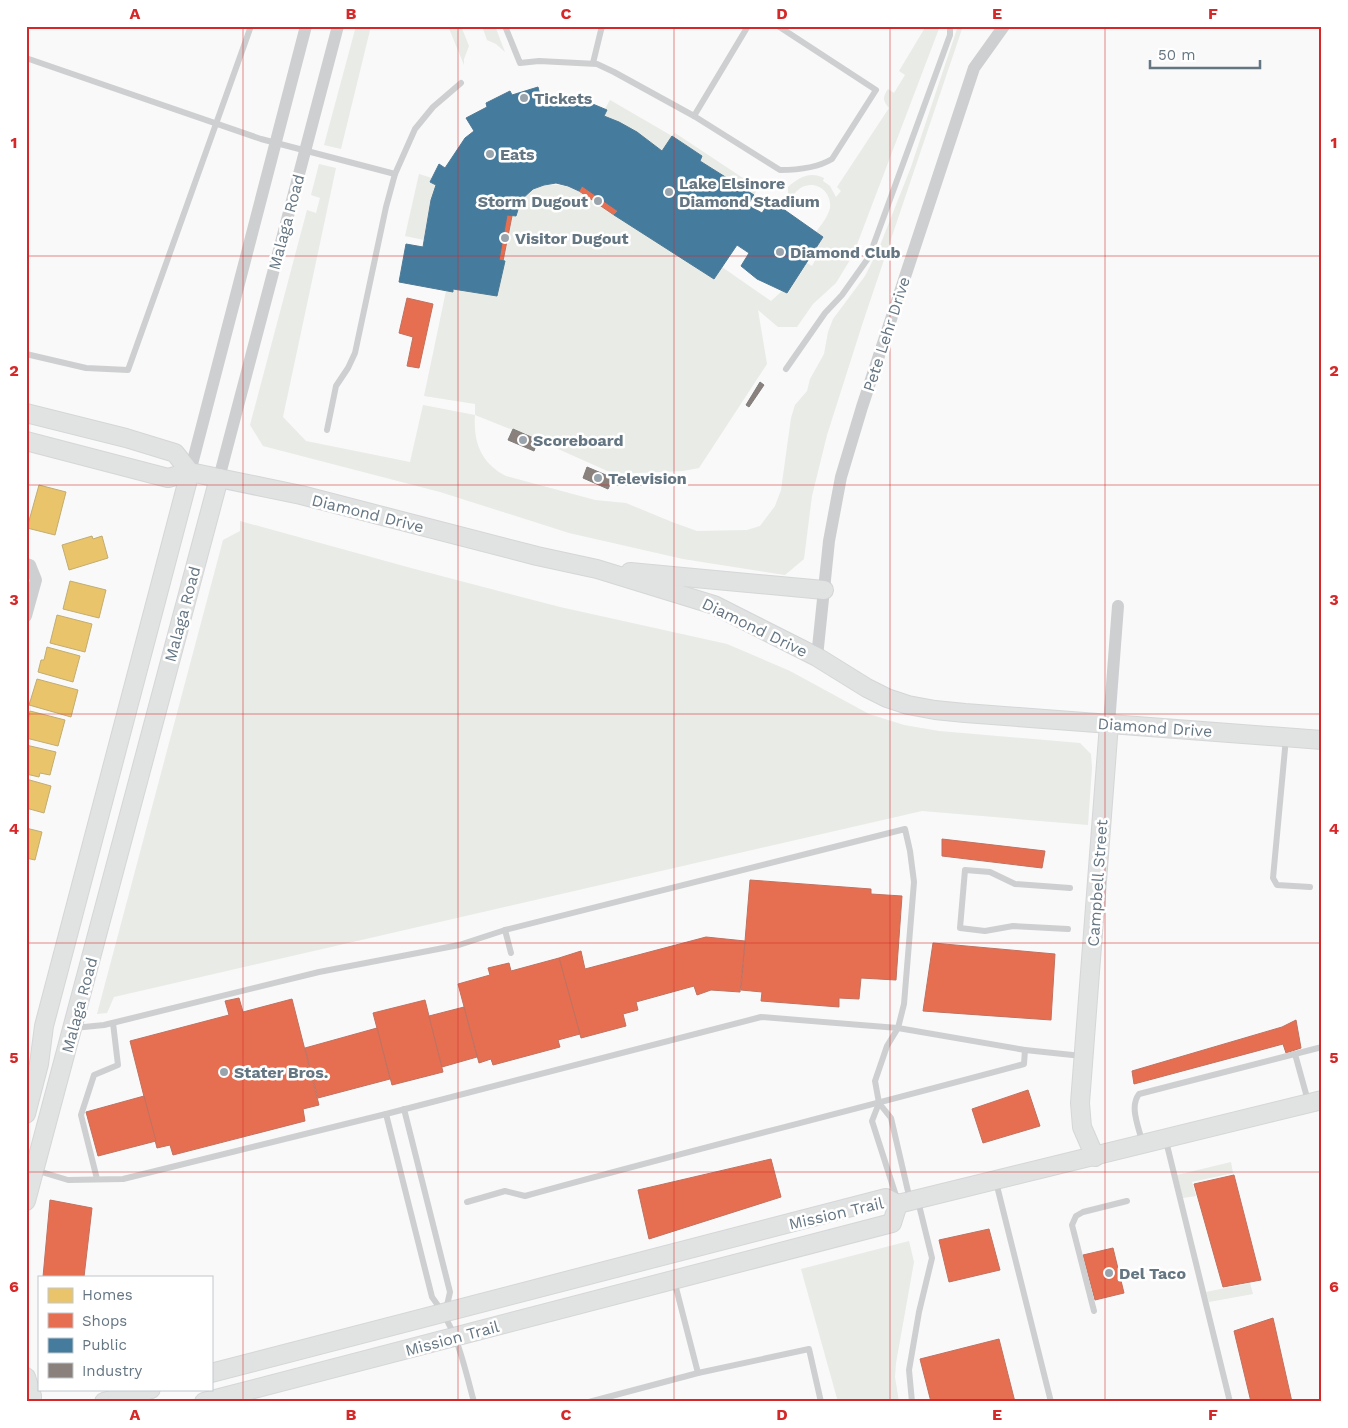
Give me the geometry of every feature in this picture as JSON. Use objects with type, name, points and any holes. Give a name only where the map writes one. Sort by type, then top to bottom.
[{"type":"street","name":"Malaga Road","points":[[26,1114],[39,1064],[44,1026],[306,26]]},
{"type":"street","name":"Malaga Road","points":[[26,1201],[338,26]]},
{"type":"street","name":"Pete Lehr Drive","points":[[817,657],[829,541],[841,477],[974,68],[1004,26]]},
{"type":"street","points":[[26,413],[126,438],[174,453],[190,472]]},
{"type":"street","name":"Diamond Drive","points":[[26,440],[168,478],[190,472],[301,496],[537,556],[597,569],[714,605],[817,657],[867,688],[908,705],[957,712],[1322,740]]},
{"type":"street","points":[[26,564],[30,565],[36,580],[26,616]]},
{"type":"street","points":[[597,569],[824,590]]},
{"type":"street","name":"Campbell Street","points":[[1095,1157],[1082,1127],[1080,1103],[1118,606]]},
{"type":"street","points":[[26,1065],[44,1026]]},
{"type":"street","points":[[909,1202],[1315,1102]]},
{"type":"street","name":"Mission Trail","points":[[204,1402],[892,1223],[909,1202],[886,1198],[212,1374]]},
{"type":"street","points":[[26,1377],[32,1402]]},
{"type":"street","points":[[104,1402],[147,1390]]},
{"type":"lane","points":[[26,354],[86,368],[128,370],[251,26]]},
{"type":"lane","points":[[505,26],[520,63],[539,60],[593,63],[614,72],[694,116],[780,170],[822,165],[832,159],[876,90],[778,26]]},
{"type":"lane","points":[[593,63],[602,26]]},
{"type":"lane","points":[[694,116],[748,26]]},
{"type":"lane","points":[[786,369],[825,313],[842,295],[870,257],[950,35],[950,26]]},
{"type":"lane","points":[[26,58],[276,143],[395,174]]},
{"type":"lane","points":[[327,430],[336,386],[355,353],[395,174],[415,129],[433,107],[461,83]]},
{"type":"lane","points":[[1286,737],[1273,878],[1277,885],[1310,887]]},
{"type":"lane","points":[[73,1028],[113,1023],[319,972],[459,945],[505,930],[905,829],[914,882],[904,1004],[898,1028],[887,1046],[876,1081],[879,1103],[872,1121],[932,1258],[919,1312],[909,1370],[912,1402]]},
{"type":"lane","points":[[1068,929],[1013,926],[985,931],[960,928],[965,870],[990,872],[1015,884],[1070,888]]},
{"type":"lane","points":[[505,930],[511,953]]},
{"type":"lane","points":[[35,1170],[68,1180],[122,1179],[386,1114],[761,1017],[898,1028],[1025,1050],[1083,1056]]},
{"type":"lane","points":[[97,1179],[81,1115],[94,1075],[118,1065],[113,1023]]},
{"type":"lane","points":[[1143,1145],[1134,1107],[1135,1099],[1139,1094],[1322,1047]]},
{"type":"lane","points":[[467,1202],[505,1191],[525,1196],[827,1114],[879,1103],[1024,1064],[1025,1050]]},
{"type":"lane","points":[[1295,1054],[1315,1102]]},
{"type":"lane","points":[[879,1103],[891,1118],[909,1202]]},
{"type":"lane","points":[[404,1108],[450,1292],[445,1313]]},
{"type":"lane","points":[[386,1114],[432,1297],[445,1313],[456,1337],[474,1402]]},
{"type":"lane","points":[[1166,1140],[1230,1402]]},
{"type":"lane","points":[[995,1180],[1051,1402]]},
{"type":"lane","points":[[1094,1311],[1072,1224],[1076,1216],[1083,1212],[1127,1201]]},
{"type":"lane","points":[[674,1280],[698,1374]]},
{"type":"lane","points":[[589,1402],[698,1374],[809,1349],[821,1402]]},
{"type":"shaded area","points":[[356,26],[371,26],[341,149],[324,145]]},
{"type":"shaded area","points":[[448,26],[461,26],[469,46],[464,59],[464,65]]},
{"type":"shaded area","points":[[482,26],[495,26],[505,52],[496,44],[487,40]]},
{"type":"shaded area","points":[[926,26],[940,26],[853,255],[836,283],[813,304],[797,327],[778,327],[758,310],[767,364],[699,468],[683,471],[614,474],[538,440],[475,415],[475,404],[424,396],[446,291],[453,292],[453,289],[497,295],[505,261],[503,261],[512,216],[516,216],[524,196],[531,190],[539,186],[559,185],[579,191],[714,279],[722,267],[771,301],[782,291],[788,293],[807,263],[812,266],[818,255],[814,252],[823,237],[816,232],[826,218],[830,208],[829,198],[820,187],[810,185],[803,187],[792,196],[788,193],[788,187],[796,180],[805,176],[819,176],[824,178],[823,181],[830,186],[836,197],[841,191],[837,187],[889,108],[884,101],[885,94],[888,89],[894,93],[905,75],[899,71]]},
{"type":"shaded area","points":[[958,26],[963,26],[827,435],[812,496],[804,559],[785,575],[683,559],[569,533],[440,492],[263,446],[250,425],[307,210],[316,213],[320,198],[311,195],[319,164],[336,168],[283,417],[306,441],[410,462],[423,405],[475,415],[475,434],[480,451],[490,465],[506,476],[595,500],[626,503],[697,531],[747,530],[760,526],[775,506],[781,490],[791,418],[795,405],[807,391],[810,379],[824,354],[828,332],[833,319],[865,276],[879,248],[911,167]]},
{"type":"shaded area","points":[[610,100],[672,136],[675,133],[758,188],[754,195],[700,161],[702,156],[673,136],[662,151],[620,123],[604,116],[607,111],[605,109]]},
{"type":"shaded area","points":[[419,174],[432,178],[431,182],[436,185],[431,200],[424,240],[405,236]]},
{"type":"shaded area","points":[[240,521],[560,607],[727,644],[790,671],[869,714],[904,725],[939,731],[1080,743],[1091,754],[1092,768],[1088,825],[922,811],[114,997],[107,1013],[97,1014],[223,540],[240,531]]},
{"type":"shaded area","points":[[1231,1162],[1233,1173],[1192,1182],[1196,1196],[1183,1198],[1177,1175]]},
{"type":"shaded area","points":[[909,1241],[914,1262],[896,1363],[895,1377],[899,1402],[838,1402],[801,1269]]},
{"type":"shaded area","points":[[1250,1283],[1253,1294],[1209,1302],[1206,1292]]},
{"type":"building: Homes","points":[[39,485],[66,492],[55,535],[27,528]]},
{"type":"building: Homes","points":[[92,536],[93,539],[102,536],[108,558],[69,570],[62,545]]},
{"type":"building: Homes","points":[[70,581],[106,590],[99,618],[63,609]]},
{"type":"building: Homes","points":[[57,615],[92,624],[85,652],[50,643]]},
{"type":"building: Homes","points":[[47,647],[80,656],[73,682],[38,672],[41,660],[44,660]]},
{"type":"building: Homes","points":[[37,679],[78,690],[71,717],[29,705]]},
{"type":"building: Homes","points":[[30,711],[65,720],[58,746],[26,738]]},
{"type":"building: Homes","points":[[26,745],[56,752],[50,775],[40,773],[39,777],[26,774]]},
{"type":"building: Homes","points":[[26,779],[51,786],[44,813],[26,808]]},
{"type":"building: Homes","points":[[26,828],[42,832],[35,860],[26,858]]},
{"type":"building: Shops","points":[[530,104],[533,119],[514,122],[511,108]]},
{"type":"building: Shops","name":"Storm Dugout","points":[[582,186],[618,211],[614,215],[579,191]]},
{"type":"building: Shops","name":"Visitor Dugout","points":[[507,215],[512,216],[503,261],[499,260]]},
{"type":"building: Shops","points":[[407,298],[433,304],[419,368],[407,366],[413,337],[399,333]]},
{"type":"building: Shops","points":[[942,839],[1045,851],[1042,868],[942,856]]},
{"type":"building: Shops","points":[[750,880],[871,889],[871,894],[902,896],[896,980],[861,978],[859,999],[839,998],[839,1007],[761,1001],[762,992],[741,990]]},
{"type":"building: Shops","points":[[706,937],[745,941],[740,992],[711,990],[697,995],[694,986],[636,1002],[638,1010],[623,1014],[626,1026],[581,1038],[559,958],[581,951],[585,969]]},
{"type":"building: Shops","points":[[933,943],[1055,954],[1051,1020],[923,1011]]},
{"type":"building: Shops","points":[[559,958],[580,1034],[558,1040],[560,1047],[493,1065],[491,1059],[479,1063],[458,984],[490,975],[488,968],[509,963],[511,971]]},
{"type":"building: Shops","name":"Stater Bros.","points":[[239,998],[243,1012],[292,999],[319,1105],[303,1109],[305,1121],[173,1155],[170,1145],[157,1148],[130,1041],[229,1015],[225,1001]]},
{"type":"building: Shops","points":[[425,1000],[443,1072],[392,1085],[373,1013]]},
{"type":"building: Shops","points":[[464,1007],[477,1057],[442,1067],[429,1016]]},
{"type":"building: Shops","points":[[1296,1020],[1301,1048],[1286,1053],[1283,1044],[1134,1084],[1132,1071],[1282,1027]]},
{"type":"building: Shops","points":[[377,1028],[390,1079],[318,1098],[305,1048]]},
{"type":"building: Shops","points":[[1028,1090],[1040,1126],[983,1143],[972,1109]]},
{"type":"building: Shops","points":[[144,1096],[156,1141],[98,1156],[86,1112]]},
{"type":"building: Shops","points":[[771,1159],[781,1197],[649,1239],[638,1190]]},
{"type":"building: Shops","points":[[1234,1175],[1261,1280],[1223,1287],[1194,1184]]},
{"type":"building: Shops","points":[[50,1200],[92,1208],[84,1276],[43,1276]]},
{"type":"building: Shops","points":[[989,1229],[1000,1270],[949,1282],[939,1240]]},
{"type":"building: Shops","points":[[1113,1248],[1124,1293],[1095,1300],[1083,1255]]},
{"type":"building: Shops","points":[[1273,1318],[1292,1402],[1251,1402],[1234,1331]]},
{"type":"building: Shops","points":[[999,1339],[1015,1402],[931,1402],[920,1359]]},
{"type":"building: Public","name":"Lake Elsinore Diamond Stadium","points":[[538,87],[542,104],[587,106],[588,102],[607,110],[604,116],[637,132],[662,151],[672,136],[702,156],[700,161],[754,195],[748,205],[762,213],[768,204],[777,210],[779,206],[823,237],[787,293],[757,279],[741,266],[749,253],[737,245],[714,279],[614,215],[618,211],[582,186],[579,191],[556,183],[533,189],[521,200],[516,216],[507,215],[499,260],[505,261],[497,296],[453,289],[453,292],[399,282],[406,244],[423,247],[431,200],[436,185],[430,182],[439,164],[445,168],[465,138],[474,131],[466,118],[487,107],[486,103],[510,91],[512,95]]},
{"type":"building: Industry","points":[[760,382],[764,385],[749,407],[746,405]]},
{"type":"building: Industry","name":"Scoreboard","points":[[513,429],[538,440],[534,451],[508,440]]},
{"type":"building: Industry","name":"Television","points":[[587,467],[613,478],[608,489],[583,478]]},
{"type":"place","name":"Tickets","points":[[524,98]]},
{"type":"place","name":"Eats","points":[[490,154]]},
{"type":"place","name":"Lake Elsinore Diamond Stadium","points":[[669,192]]},
{"type":"place","name":"Storm Dugout","points":[[598,201]]},
{"type":"place","name":"Visitor Dugout","points":[[505,238]]},
{"type":"place","name":"Diamond Club","points":[[780,252]]},
{"type":"place","name":"Scoreboard","points":[[523,440]]},
{"type":"place","name":"Television","points":[[598,478]]},
{"type":"place","name":"Stater Bros.","points":[[224,1072]]},
{"type":"place","name":"Del Taco","points":[[1109,1273]]}]
